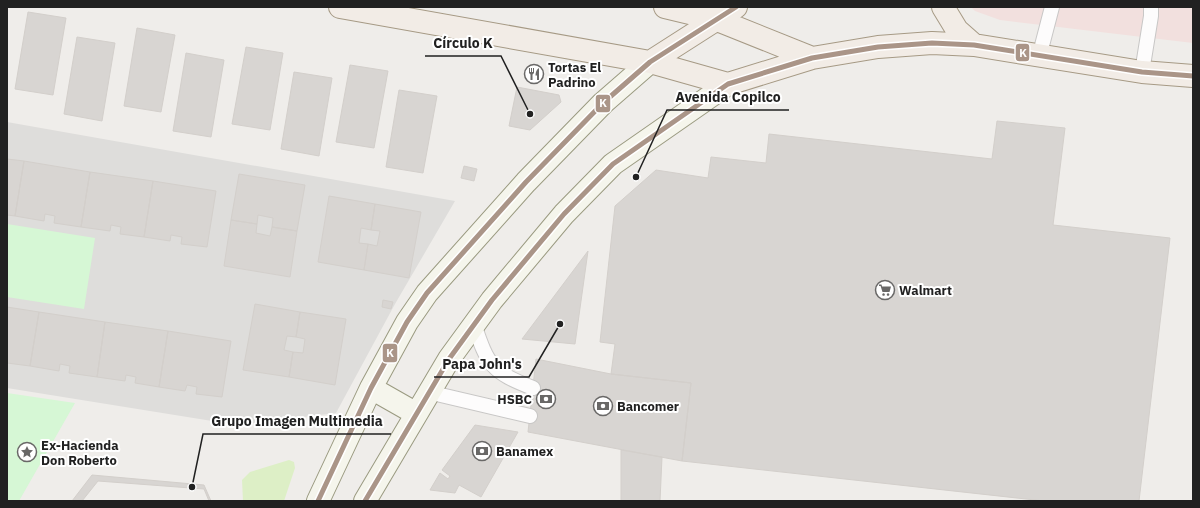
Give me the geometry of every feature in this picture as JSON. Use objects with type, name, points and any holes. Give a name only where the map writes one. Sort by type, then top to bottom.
[{"type":"main road","points":[[340,7],[650,62],[728,84]]},
{"type":"main road","points":[[665,7],[715,19],[812,58]]},
{"type":"main road","points":[[318,501],[372,388],[407,322],[427,293],[532,177],[603,103],[650,62],[715,19],[736,7]]},
{"type":"main road","points":[[943,7],[957,30],[974,45]]},
{"type":"main road","points":[[365,501],[415,413],[449,359],[492,300],[564,214],[613,164],[728,84],[812,58],[878,47],[932,43],[974,45],[1142,72],[1193,76]]},
{"type":"main road","points":[[372,388],[415,413]]},
{"type":"lane","points":[[1039,56],[1052,7]]},
{"type":"lane","points":[[1142,72],[1151,16],[1151,7]]},
{"type":"lane","points":[[474,324],[483,352],[493,368],[508,378],[533,388]]},
{"type":"lane","points":[[428,392],[530,416]]},
{"type":"shaded area","points":[[971,7],[1193,7],[1193,43],[1000,20],[975,11]]},
{"type":"shaded area","points":[[7,122],[455,201],[395,304],[336,413],[237,425],[7,388]]},
{"type":"green space","points":[[7,224],[95,238],[84,309],[7,297]]},
{"type":"green space","name":"Ex-Hacienda Don Roberto","points":[[7,393],[75,403],[19,501],[7,501]]},
{"type":"green space","points":[[289,460],[294,462],[295,468],[284,501],[243,501],[242,480],[250,472]]},
{"type":"building","points":[[28,12],[66,18],[53,95],[15,89]]},
{"type":"building","points":[[137,28],[175,35],[161,112],[124,106]]},
{"type":"building","points":[[77,37],[115,43],[102,121],[64,114]]},
{"type":"building","points":[[246,47],[283,53],[270,130],[232,124]]},
{"type":"building","points":[[186,53],[224,60],[211,137],[173,131]]},
{"type":"building","points":[[350,65],[388,71],[374,148],[336,142]]},
{"type":"building","points":[[294,72],[332,78],[319,156],[281,149]]},
{"type":"building","points":[[517,87],[559,95],[561,102],[530,130],[509,126]]},
{"type":"building","points":[[399,90],[437,96],[423,173],[386,167]]},
{"type":"building","name":"Walmart","points":[[997,121],[1065,128],[1053,225],[1170,238],[1139,501],[1044,501],[682,461],[691,383],[611,374],[615,344],[600,342],[615,206],[656,170],[708,178],[711,157],[766,163],[769,134],[992,159]]},
{"type":"building","points":[[7,159],[24,161],[15,216],[7,215]]},
{"type":"building","points":[[24,161],[90,172],[81,227],[54,223],[55,216],[45,214],[44,221],[15,216]]},
{"type":"building","points":[[464,166],[477,169],[474,181],[461,178]]},
{"type":"building","points":[[90,172],[153,181],[144,237],[120,234],[121,227],[111,225],[110,231],[81,227]]},
{"type":"building","points":[[239,174],[305,185],[297,231],[272,227],[273,218],[258,215],[257,224],[231,220]]},
{"type":"building","points":[[153,181],[216,191],[207,247],[181,244],[182,237],[171,235],[170,241],[144,237]]},
{"type":"building","points":[[329,196],[375,204],[371,230],[361,228],[359,243],[368,244],[364,270],[318,262]]},
{"type":"building","points":[[375,204],[421,212],[409,278],[364,270],[368,244],[377,246],[380,231],[371,230]]},
{"type":"building","points":[[231,220],[257,224],[256,233],[270,236],[272,227],[297,231],[290,277],[224,266]]},
{"type":"building","points":[[588,251],[575,344],[522,339]]},
{"type":"building","points":[[383,300],[393,302],[391,309],[382,307]]},
{"type":"building","points":[[255,304],[300,312],[296,337],[287,336],[284,350],[293,352],[289,377],[243,370]]},
{"type":"building","points":[[7,307],[39,312],[30,366],[7,363]]},
{"type":"building","points":[[39,312],[105,322],[97,377],[69,373],[70,366],[60,364],[59,371],[30,366]]},
{"type":"building","points":[[300,312],[346,319],[335,385],[289,377],[293,352],[303,353],[305,339],[296,337]]},
{"type":"building","points":[[105,322],[168,331],[159,387],[135,383],[136,377],[126,375],[125,381],[97,377]]},
{"type":"building","points":[[168,331],[231,341],[222,397],[196,394],[197,387],[187,385],[185,391],[159,387]]},
{"type":"building","points":[[536,359],[611,374],[691,383],[682,461],[528,432]]},
{"type":"building","name":"Banamex","points":[[475,425],[518,432],[481,497],[459,485],[455,493],[430,490],[440,473],[448,479],[450,476],[442,470]]},
{"type":"building","points":[[621,450],[662,457],[660,501],[621,501]]},
{"type":"building","points":[[92,475],[204,485],[211,501],[209,501],[204,489],[98,481],[82,501],[72,501]]},
{"type":"transit line","name":"K","points":[[318,501],[371,388],[407,322],[427,293],[526,182],[603,103],[650,62],[736,7]]},
{"type":"transit line","name":"K","points":[[365,501],[449,359],[492,300],[564,214],[613,164],[728,84],[812,58],[878,47],[932,43],[974,45],[1142,72],[1193,76]]},
{"type":"place","name":"Tortas El Padrino","points":[[534,74]]},
{"type":"place","name":"Círculo K","points":[[530,114]]},
{"type":"place","name":"Avenida Copilco","points":[[636,177]]},
{"type":"place","name":"Walmart","points":[[885,290]]},
{"type":"place","name":"Papa John's","points":[[560,324]]},
{"type":"place","name":"HSBC","points":[[546,399]]},
{"type":"place","name":"Bancomer","points":[[603,406]]},
{"type":"place","name":"Banamex","points":[[482,451]]},
{"type":"place","name":"Ex-Hacienda Don Roberto","points":[[27,452]]},
{"type":"place","name":"Grupo Imagen Multimedia","points":[[192,487]]}]
